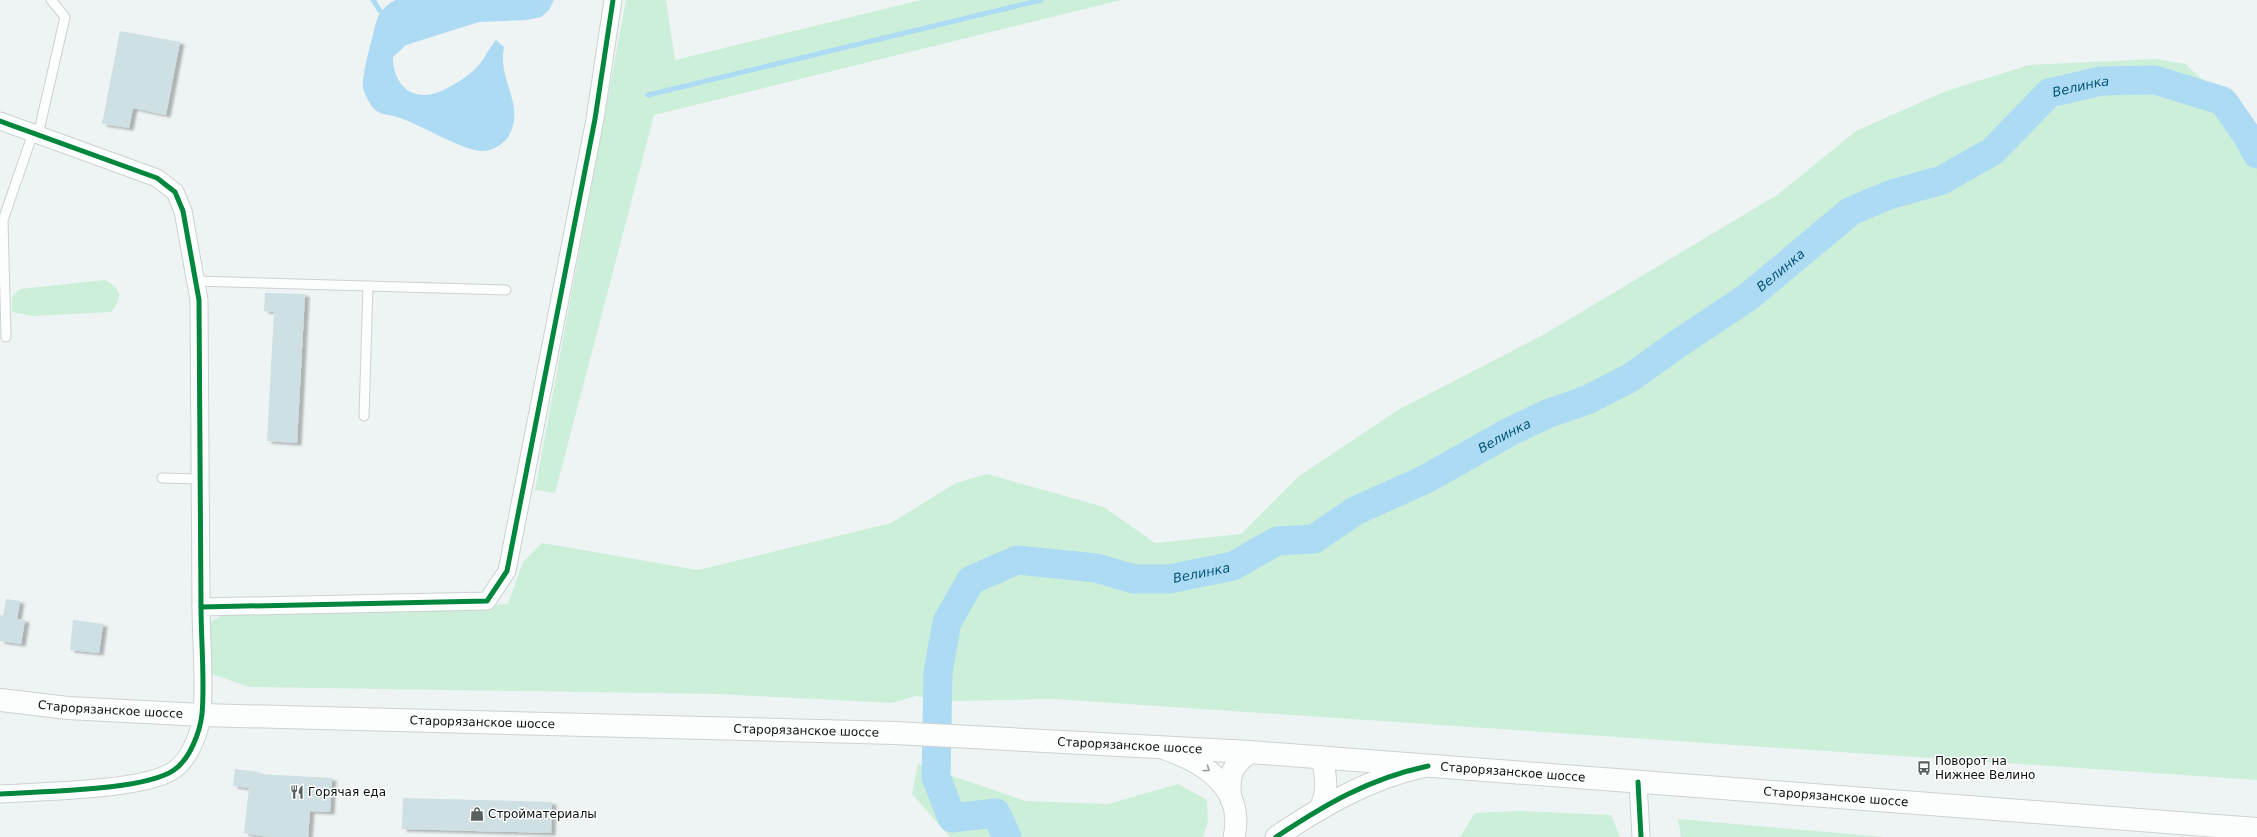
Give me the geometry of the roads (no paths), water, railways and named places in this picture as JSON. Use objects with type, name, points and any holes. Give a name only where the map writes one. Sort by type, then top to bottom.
[{"type":"main road","name":"Старорязанское шоссе","points":[[0,700],[68,708],[202,715],[895,733],[1250,752],[2257,829]]},
{"type":"street","points":[[201,607],[487,601],[507,571],[595,120],[613,0]]},
{"type":"street","points":[[0,121],[157,178],[175,192],[183,211],[199,300],[202,715],[192,747],[185,759],[167,774],[120,785],[0,794]]},
{"type":"street","points":[[1159,747],[1185,756],[1207,768],[1221,780],[1231,799]]},
{"type":"street","points":[[1234,837],[1235,814],[1229,783],[1232,771],[1239,761],[1250,752]]},
{"type":"street","points":[[1319,810],[1324,800],[1327,788],[1322,757]]},
{"type":"street","points":[[1276,837],[1354,790],[1381,778],[1428,766]]},
{"type":"street","points":[[1638,782],[1641,837]]},
{"type":"lane","points":[[6,337],[3,220],[36,134],[65,17],[51,0]]},
{"type":"lane","points":[[195,281],[506,290]]},
{"type":"lane","points":[[364,416],[368,286]]},
{"type":"lane","points":[[162,478],[200,479]]},
{"type":"water","points":[[395,0],[554,0],[549,10],[541,17],[527,20],[479,22],[406,45],[393,57],[393,64],[397,78],[401,84],[411,92],[425,95],[444,90],[469,74],[481,63],[496,40],[504,47],[504,71],[513,104],[514,115],[513,126],[508,137],[500,145],[485,151],[474,150],[464,147],[406,120],[376,111],[373,108],[363,88],[363,78],[376,23],[380,13],[388,4]]},
{"type":"waterway","points":[[373,0],[380,11]]},
{"type":"waterway","points":[[648,95],[1041,0]]},
{"type":"waterway","name":"Велинка","points":[[1007,837],[996,813],[952,818],[936,777],[938,673],[947,622],[971,580],[1017,560],[1096,568],[1134,579],[1169,579],[1233,566],[1277,541],[1314,539],[1355,511],[1426,479],[1511,431],[1547,414],[1587,400],[1630,378],[1748,297],[1851,211],[1889,195],[1942,180],[1993,151],[2049,93],[2101,81],[2155,80],[2223,101],[2248,137],[2257,154]]},
{"type":"place","name":"Поворот на Нижнее Велино","points":[[1924,768]]},
{"type":"place","name":"Горячая еда","points":[[297,792]]},
{"type":"place","name":"Стройматериалы","points":[[477,814]]}]
